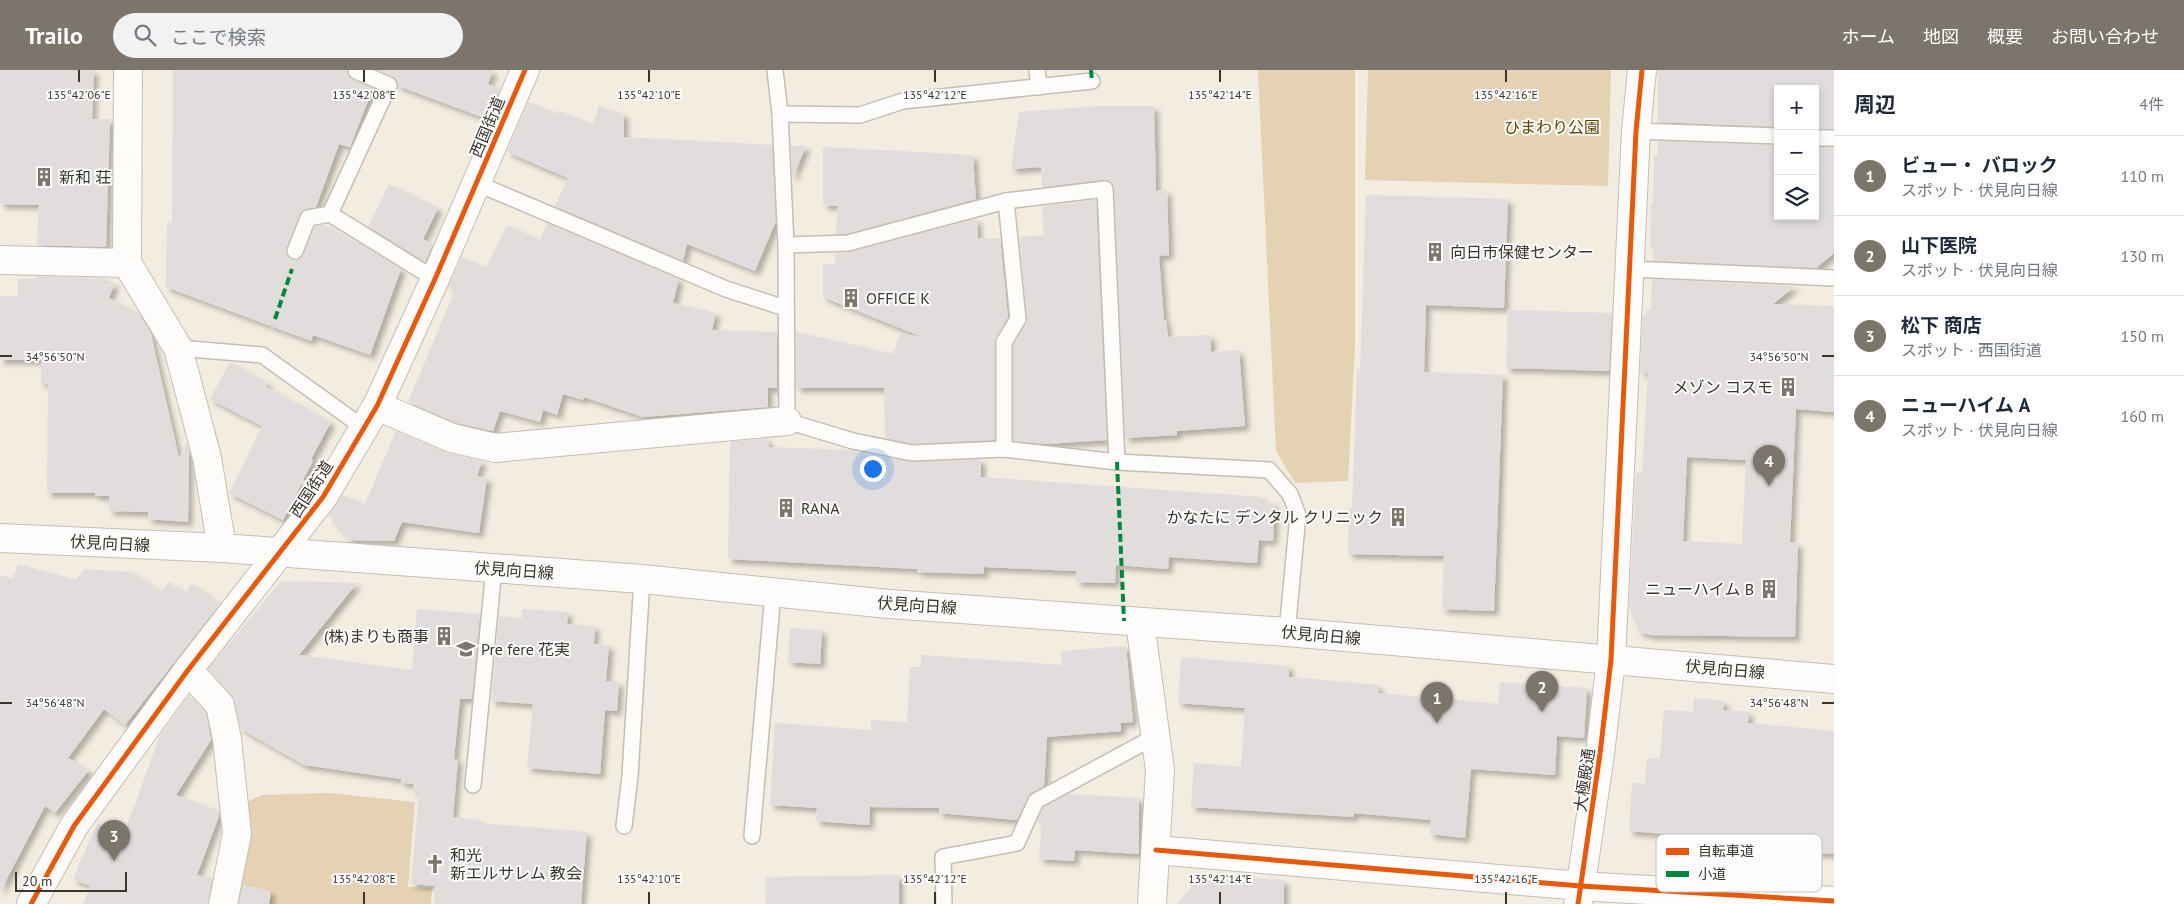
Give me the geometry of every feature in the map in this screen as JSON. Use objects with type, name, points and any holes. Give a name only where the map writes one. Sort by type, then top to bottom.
[{"type":"street","points":[[128,70],[127,263],[178,348],[207,458],[222,548]]},
{"type":"street","name":"西国街道","points":[[31,904],[74,826],[188,670],[282,552],[323,497],[371,417],[435,279],[525,70]]},
{"type":"street","name":"大極殿通","points":[[1580,895],[1611,660],[1631,269],[1636,131],[1642,70]]},
{"type":"street","points":[[0,260],[127,263]]},
{"type":"street","points":[[371,417],[496,448],[787,421]]},
{"type":"street","name":"伏見向日線","points":[[0,538],[222,548],[642,579],[889,604],[1287,632],[1834,679]]},
{"type":"street","points":[[1140,622],[1160,770],[1152,904]]},
{"type":"street","points":[[188,670],[220,705],[227,739],[237,834],[224,904]]},
{"type":"street","points":[[1156,850],[1580,895],[1834,900]]},
{"type":"lane","points":[[775,70],[780,114],[786,245],[787,421],[853,441],[912,453],[1004,449],[1116,462],[1269,470],[1290,494],[1298,515],[1287,632]]},
{"type":"lane","points":[[1037,70],[1040,87]]},
{"type":"lane","points":[[330,214],[389,85],[356,71]]},
{"type":"lane","points":[[780,114],[860,114],[903,101],[1092,82]]},
{"type":"lane","points":[[1636,131],[1774,136]]},
{"type":"lane","points":[[1819,138],[1834,138]]},
{"type":"lane","points":[[476,182],[726,289],[785,308]]},
{"type":"lane","points":[[786,245],[848,243],[1006,201],[1105,189],[1116,462]]},
{"type":"lane","points":[[1004,449],[1004,342],[1018,319],[1006,201]]},
{"type":"lane","points":[[295,251],[308,218],[330,214],[435,279]]},
{"type":"lane","points":[[1631,269],[1834,278]]},
{"type":"lane","points":[[178,348],[262,355],[371,417]]},
{"type":"lane","points":[[473,785],[494,568]]},
{"type":"lane","points":[[624,826],[630,776],[642,579]]},
{"type":"lane","points":[[752,836],[773,592]]},
{"type":"lane","points":[[944,904],[943,857],[1017,843],[1036,801],[1156,736]]},
{"type":"green space","points":[[1258,70],[1355,70],[1355,346],[1348,481],[1295,483],[1276,451]]},
{"type":"green space","name":"ひまわり公園","points":[[1368,70],[1611,70],[1608,186],[1365,180]]},
{"type":"green space","points":[[329,793],[415,802],[408,887],[432,888],[431,904],[233,904],[249,801],[262,795]]},
{"type":"building","points":[[0,70],[94,70],[92,119],[110,119],[106,247],[37,245],[39,205],[0,204]]},
{"type":"building","points":[[173,70],[347,70],[352,79],[373,88],[350,147],[339,144],[316,207],[306,209],[300,214],[286,252],[291,259],[300,259],[315,226],[323,225],[359,243],[401,269],[370,355],[313,335],[311,341],[166,287],[167,223],[172,223]]},
{"type":"building","points":[[378,70],[493,70],[488,84],[500,89],[487,119],[398,86],[393,77]]},
{"type":"building","points":[[1658,70],[1834,70],[1834,129],[1819,129],[1819,85],[1774,85],[1774,127],[1658,122]]},
{"type":"building","points":[[528,102],[558,114],[560,111],[593,125],[599,106],[624,114],[624,137],[772,145],[776,221],[755,271],[687,244],[683,261],[555,206],[568,178],[507,152]]},
{"type":"building","points":[[1098,106],[1154,106],[1156,191],[1167,190],[1169,255],[1159,256],[1164,320],[1166,320],[1168,337],[1211,335],[1211,352],[1239,350],[1245,426],[1177,431],[1177,435],[1125,438],[1113,184],[1104,180],[1042,187],[1041,167],[1011,169],[1019,112]]},
{"type":"building","points":[[1658,141],[1774,145],[1774,220],[1819,220],[1819,147],[1834,147],[1834,253],[1816,268],[1653,261],[1654,247],[1650,247],[1651,204],[1653,204],[1654,156],[1658,156]]},
{"type":"building","points":[[791,146],[806,146],[792,179]]},
{"type":"building","points":[[823,147],[973,155],[976,199],[847,234],[836,234],[838,206],[823,205]]},
{"type":"building","points":[[389,184],[438,208],[423,239],[433,244],[425,262],[368,226]]},
{"type":"building","points":[[1366,195],[1508,199],[1504,308],[1426,305],[1424,372],[1503,375],[1494,611],[1442,609],[1444,556],[1348,554],[1349,508],[1352,509],[1357,369],[1360,369]]},
{"type":"building","points":[[1096,200],[1107,440],[1046,444],[1013,441],[1013,345],[1027,318],[1019,237],[1044,235],[1042,206]]},
{"type":"building","points":[[977,218],[978,239],[1000,238],[1008,317],[995,342],[995,440],[913,444],[885,438],[884,388],[796,388],[796,332],[893,354],[899,335],[920,336],[823,297],[823,264],[835,264],[835,253],[850,252]]},
{"type":"building","points":[[547,223],[679,279],[673,303],[716,313],[712,330],[777,332],[777,388],[768,388],[768,407],[643,417],[584,397],[583,400],[563,394],[557,415],[543,410],[540,422],[500,411],[493,431],[457,423],[408,402],[455,290],[448,287],[462,257],[486,268],[507,225],[540,240]]},
{"type":"building","points":[[36,276],[105,278],[105,283],[115,283],[109,298],[139,314],[151,334],[179,458],[187,443],[189,451],[188,522],[148,519],[148,512],[109,511],[109,496],[95,496],[95,493],[47,493],[48,384],[41,384],[41,360],[0,360],[0,296],[18,296],[18,279],[36,279]]},
{"type":"building","points":[[1652,279],[1795,286],[1773,304],[1834,306],[1834,412],[1796,409],[1790,542],[1798,543],[1795,637],[1650,635],[1639,632],[1629,607],[1636,473],[1642,473],[1648,373],[1640,373],[1643,315],[1646,315],[1646,310],[1651,310]],"holes":[[[1687,457],[1746,460],[1742,544],[1683,541]]]},
{"type":"building","points":[[1508,310],[1612,313],[1609,371],[1506,368]]},
{"type":"building","points":[[230,362],[268,383],[266,387],[331,422],[311,459],[313,461],[303,480],[313,484],[308,490],[302,483],[283,520],[229,493],[262,426],[210,399]]},
{"type":"building","points":[[396,431],[446,452],[482,461],[477,476],[487,478],[479,533],[402,522],[394,541],[349,540],[329,515],[342,495],[365,504]]},
{"type":"building","points":[[767,438],[769,447],[850,450],[910,462],[981,459],[981,477],[1262,497],[1262,502],[1275,503],[1273,541],[1259,540],[1257,563],[1169,557],[1168,569],[1116,565],[1115,583],[1076,582],[1076,571],[984,567],[984,574],[917,572],[917,569],[728,559],[730,442]]},
{"type":"building","points":[[18,564],[76,580],[84,569],[131,572],[161,592],[169,582],[185,594],[192,584],[220,604],[125,725],[104,709],[68,758],[89,770],[55,813],[45,806],[0,892],[0,575],[13,579]]},
{"type":"building","points":[[281,581],[357,583],[299,655],[412,670],[417,609],[480,614],[472,699],[460,699],[454,759],[458,760],[453,817],[479,820],[479,823],[587,832],[581,904],[434,904],[435,886],[411,884],[419,793],[413,793],[414,784],[401,783],[401,779],[304,765],[241,729],[232,695],[208,669]]},
{"type":"building","points":[[522,609],[568,612],[567,624],[595,626],[594,644],[609,645],[606,681],[619,682],[617,711],[605,710],[600,774],[527,768],[533,704],[491,701],[499,616],[522,618]]},
{"type":"building","points":[[790,628],[822,630],[820,664],[788,662]]},
{"type":"building","points":[[1126,646],[1133,722],[1121,723],[1121,731],[1047,737],[1044,786],[1028,797],[1017,820],[939,813],[939,808],[870,807],[869,825],[816,821],[817,808],[770,805],[775,723],[871,730],[871,720],[907,722],[910,667],[921,667],[921,655],[1062,665],[1061,651]]},
{"type":"building","points":[[1181,657],[1289,666],[1289,677],[1379,685],[1378,693],[1498,704],[1500,682],[1587,688],[1584,738],[1557,736],[1555,775],[1471,769],[1465,838],[1430,834],[1431,820],[1354,813],[1354,817],[1191,807],[1194,763],[1241,767],[1245,708],[1178,703]]},
{"type":"building","points":[[189,695],[206,712],[211,740],[176,795],[219,811],[219,816],[197,875],[212,878],[208,904],[83,904],[90,886],[73,879],[97,823],[124,834],[160,735]]},
{"type":"building","points":[[1694,698],[1724,701],[1723,710],[1749,712],[1748,723],[1834,731],[1834,854],[1822,853],[1822,834],[1665,834],[1629,831],[1632,783],[1645,784],[1647,758],[1660,759],[1664,710],[1693,712]]},
{"type":"building","points":[[1068,794],[1139,798],[1139,854],[1075,850],[1074,861],[1039,859],[1042,822],[1037,821],[1043,808]]},
{"type":"building","points":[[899,875],[899,904],[766,904],[765,877]]},
{"type":"building","points":[[1201,875],[1284,880],[1284,904],[1177,904]]},
{"type":"building","points":[[243,885],[271,891],[269,904],[239,904]]},
{"type":"marked path","points":[[1091,70],[1092,81]]},
{"type":"marked path","points":[[275,319],[292,269]]},
{"type":"marked path","points":[[1117,462],[1124,621]]},
{"type":"cycle path","points":[[31,904],[74,826],[188,670],[323,497],[377,406],[435,279],[525,70]]},
{"type":"cycle path","points":[[1578,904],[1600,754],[1611,660],[1636,131],[1642,70]]},
{"type":"cycle path","points":[[1156,850],[1581,886],[1656,890]]},
{"type":"cycle path","points":[[1682,892],[1834,901]]},
{"type":"place","name":"新和 荘","points":[[44,177]]},
{"type":"place","name":"向日市保健センター","points":[[1435,252]]},
{"type":"place","name":"OFFICE K","points":[[851,298]]},
{"type":"place","name":"メゾン コスモ","points":[[1788,387]]},
{"type":"place","name":"ニューハイム A","points":[[1769,486]]},
{"type":"place","name":"RANA","points":[[786,508]]},
{"type":"place","name":"かなたに デンタル クリニック","points":[[1398,517]]},
{"type":"place","name":"ニューハイム B","points":[[1769,589]]},
{"type":"place","name":"(株)まりも商事","points":[[444,636]]},
{"type":"place","name":"Pre fere 花実","points":[[466,649]]},
{"type":"place","name":"山下医院","points":[[1542,712]]},
{"type":"place","name":"ビュー・ バロック","points":[[1437,723]]},
{"type":"place","name":"松下 商店","points":[[114,861]]},
{"type":"place","name":"和光 新エルサレム 教会","points":[[435,864]]}]
